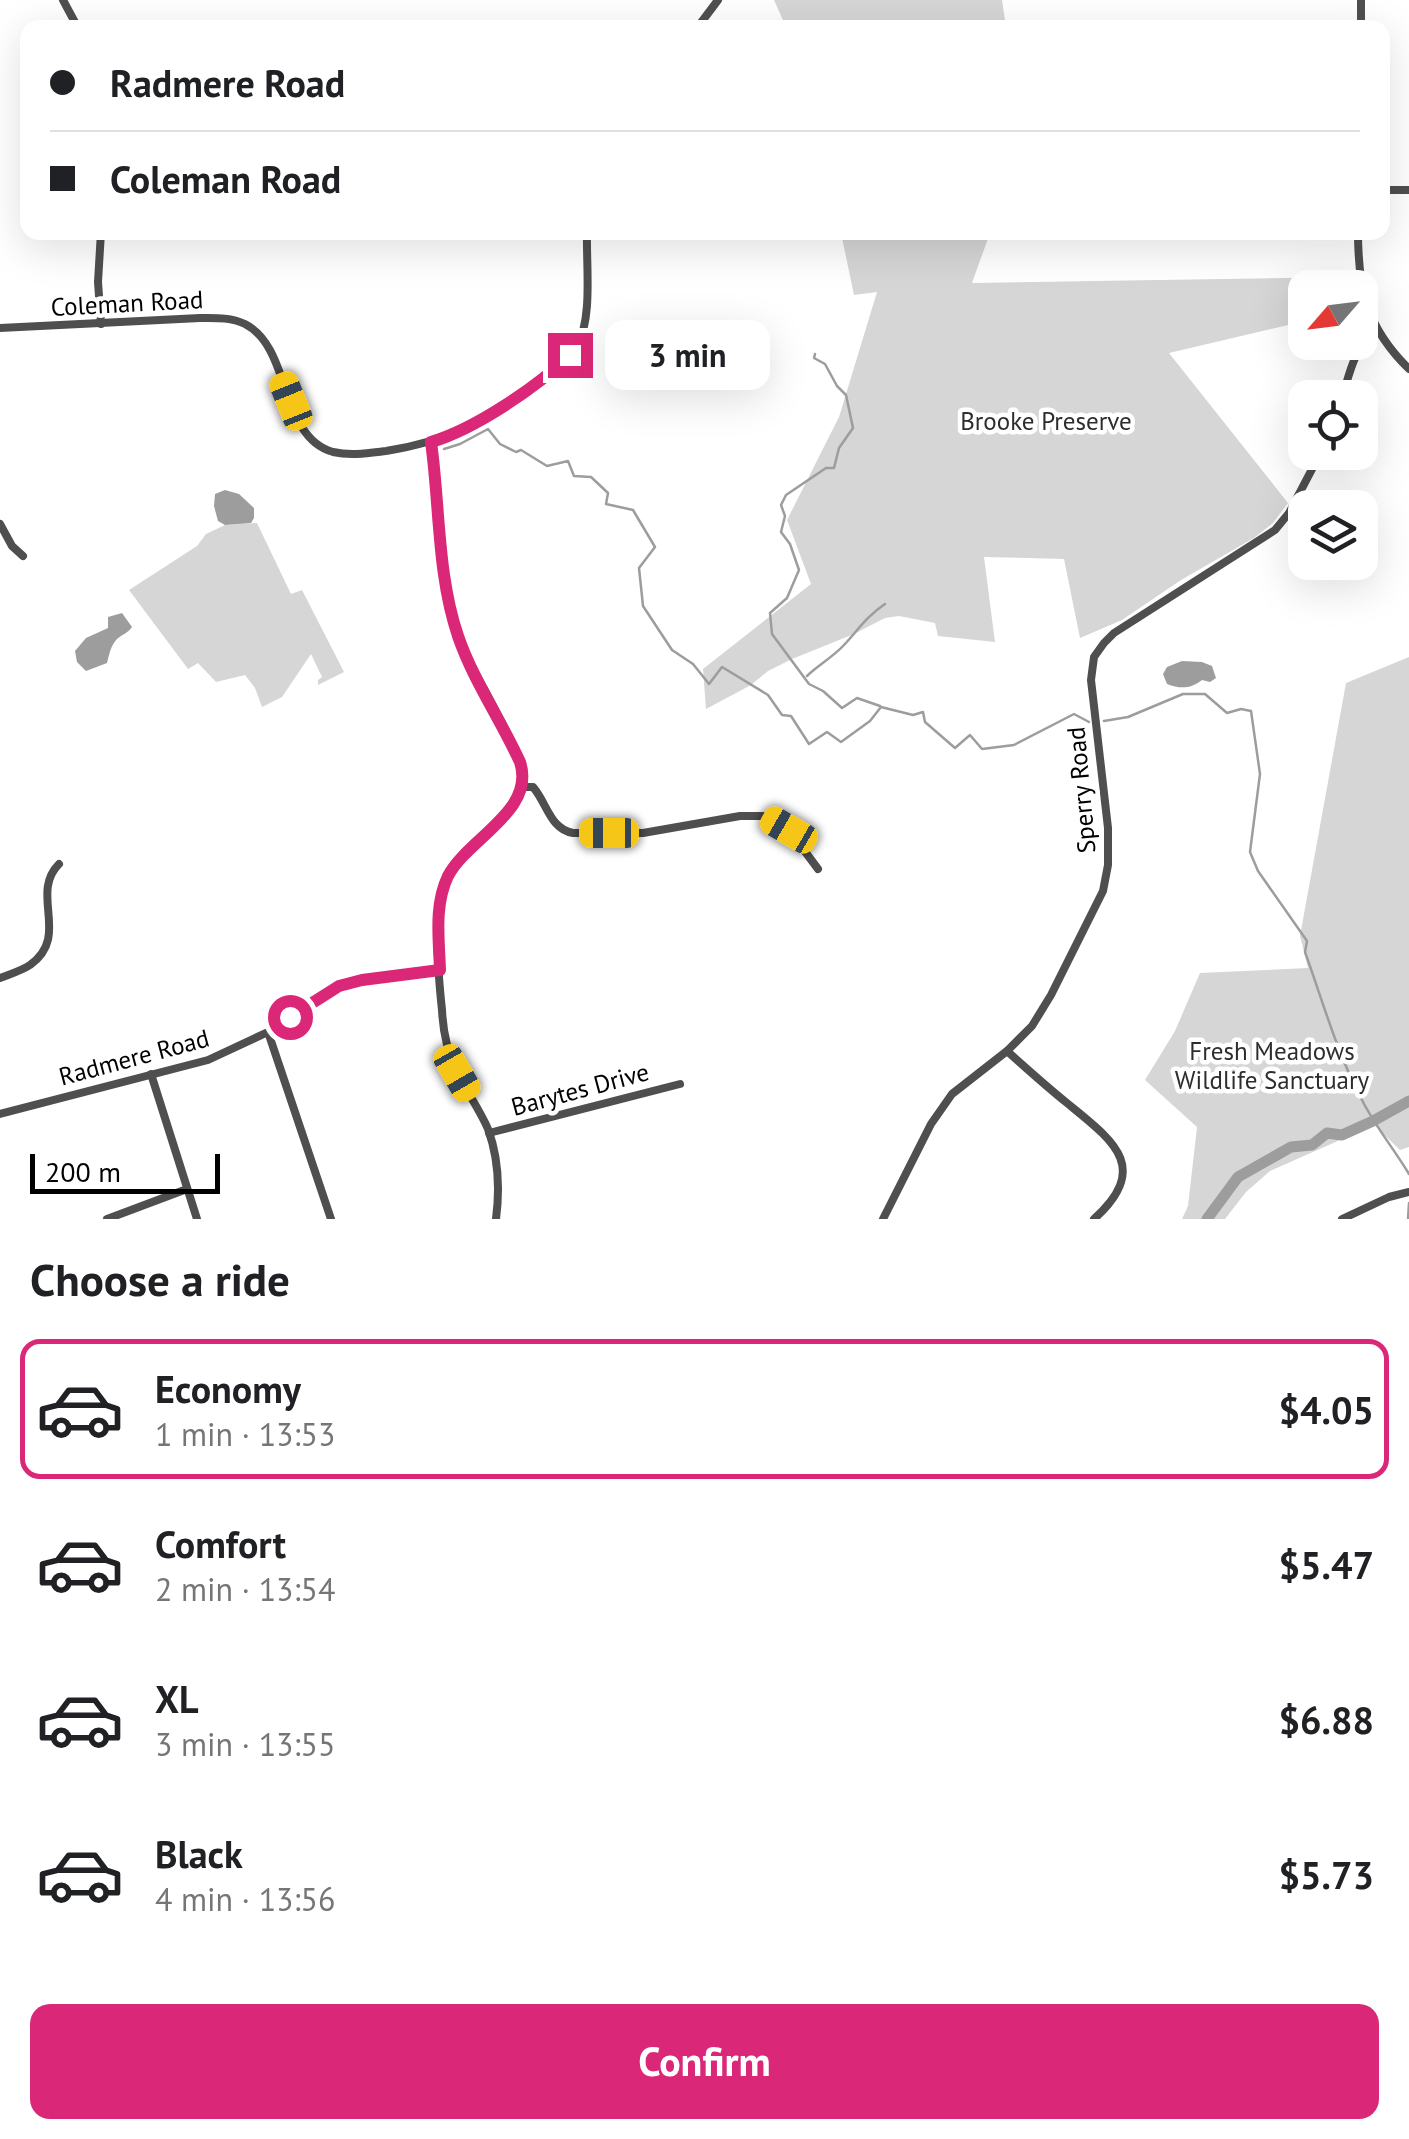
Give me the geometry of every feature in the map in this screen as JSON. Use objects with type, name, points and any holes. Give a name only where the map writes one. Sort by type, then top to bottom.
[{"type":"street","points":[[101,240],[98,282],[101,324]]},
{"type":"street","name":"Coleman Road","points":[[0,328],[200,318],[242,323],[268,347],[303,428],[319,445],[336,452],[360,454],[431,442],[463,430],[554,368],[576,348],[585,314],[587,240]]},
{"type":"street","points":[[1358,240],[1360,270]]},
{"type":"street","points":[[1378,331],[1409,370]]},
{"type":"street","points":[[431,442],[440,543],[454,622],[466,656],[524,774],[523,788],[512,807],[458,861],[439,906],[444,1028],[450,1058],[489,1133],[498,1168],[496,1219]]},
{"type":"street","name":"Sperry Road","points":[[882,1219],[942,1106],[958,1087],[1028,1032],[1097,906],[1106,880],[1108,846],[1091,680],[1098,650],[1114,633],[1268,536],[1289,513],[1311,470]]},
{"type":"street","points":[[0,524],[12,546],[23,556]]},
{"type":"street","points":[[523,788],[534,788],[554,823],[573,833],[643,833],[740,816],[763,816],[789,830],[818,869]]},
{"type":"street","points":[[0,978],[27,968],[44,953],[51,935],[47,891],[59,864]]},
{"type":"street","name":"Radmere Road","points":[[0,1114],[208,1060],[268,1032],[339,986],[440,970]]},
{"type":"street","points":[[268,1032],[330,1219]]},
{"type":"street","points":[[1006,1052],[1118,1149],[1124,1173],[1116,1198],[1094,1219]]},
{"type":"street","points":[[151,1074],[197,1219]]},
{"type":"street","name":"Barytes Drive","points":[[489,1133],[680,1084]]},
{"type":"street","points":[[107,1219],[187,1188]]},
{"type":"street","points":[[1342,1219],[1409,1192]]},
{"type":"green space","points":[[774,0],[1002,0],[1005,20],[783,20]]},
{"type":"green space","name":"Brooke Preserve","points":[[842,240],[987,240],[972,283],[1288,278],[1288,325],[1169,353],[1288,503],[1273,523],[1254,538],[1122,620],[1080,638],[1064,559],[984,557],[995,642],[938,636],[935,623],[899,616],[885,618],[768,671],[751,685],[706,709],[703,669],[811,584],[787,520],[839,417],[877,292],[854,295]]},
{"type":"green space","points":[[257,523],[291,594],[302,590],[344,672],[318,685],[322,677],[311,654],[282,697],[262,707],[245,675],[216,682],[198,663],[188,669],[129,590],[197,546],[206,534],[225,525]]},
{"type":"green space","name":"Fresh Meadows Wildlife Sanctuary","points":[[1409,657],[1409,1147],[1400,1150],[1374,1125],[1270,1171],[1246,1192],[1225,1219],[1182,1219],[1188,1206],[1197,1127],[1145,1080],[1175,1031],[1200,973],[1308,968],[1300,936],[1346,683]]},
{"type":"shaded area","points":[[225,490],[239,494],[254,508],[251,523],[225,525],[218,521],[215,494]]},
{"type":"shaded area","points":[[122,613],[132,627],[115,641],[107,663],[86,671],[77,662],[75,651],[86,638],[108,628],[108,617]]},
{"type":"shaded area","points":[[1182,661],[1212,666],[1216,678],[1185,687],[1167,684],[1163,674],[1167,667]]},
{"type":"waterway","points":[[815,354],[814,358],[825,364],[846,395],[853,428],[839,448],[834,468],[826,468],[786,495],[781,505],[785,516],[781,532],[799,570],[787,598],[770,613],[772,634],[809,684],[842,708],[857,698],[880,706]]},
{"type":"waterway","points":[[444,449],[488,429],[500,444],[516,452],[521,450],[547,466],[568,461],[574,476],[591,477],[608,493],[606,504],[633,510],[655,547],[639,568],[643,606],[672,650],[693,664],[709,684],[722,667],[768,695],[782,715],[791,716],[809,744],[827,732],[841,742],[870,721],[881,707],[913,715],[923,712],[925,722],[955,748],[970,735],[982,749],[1014,745],[1074,714],[1089,722]]},
{"type":"waterway","points":[[807,676],[885,604]]},
{"type":"waterway","points":[[1104,721],[1128,717],[1183,694],[1205,694],[1227,713],[1251,711],[1260,774],[1250,852],[1258,871],[1307,941],[1305,952],[1345,1064],[1367,1110],[1409,1174]]},
{"type":"waterway","points":[[1207,1219],[1238,1177],[1291,1147],[1312,1145],[1327,1133],[1342,1135],[1409,1101]]},
{"type":"waterway","points":[[1408,1219],[1409,1203]]},
{"type":"route","points":[[290,1017],[339,986],[440,970],[439,906],[447,880],[458,861],[521,793],[524,774],[520,762],[458,638],[440,543],[431,442],[463,430],[489,414],[570,355]]}]
